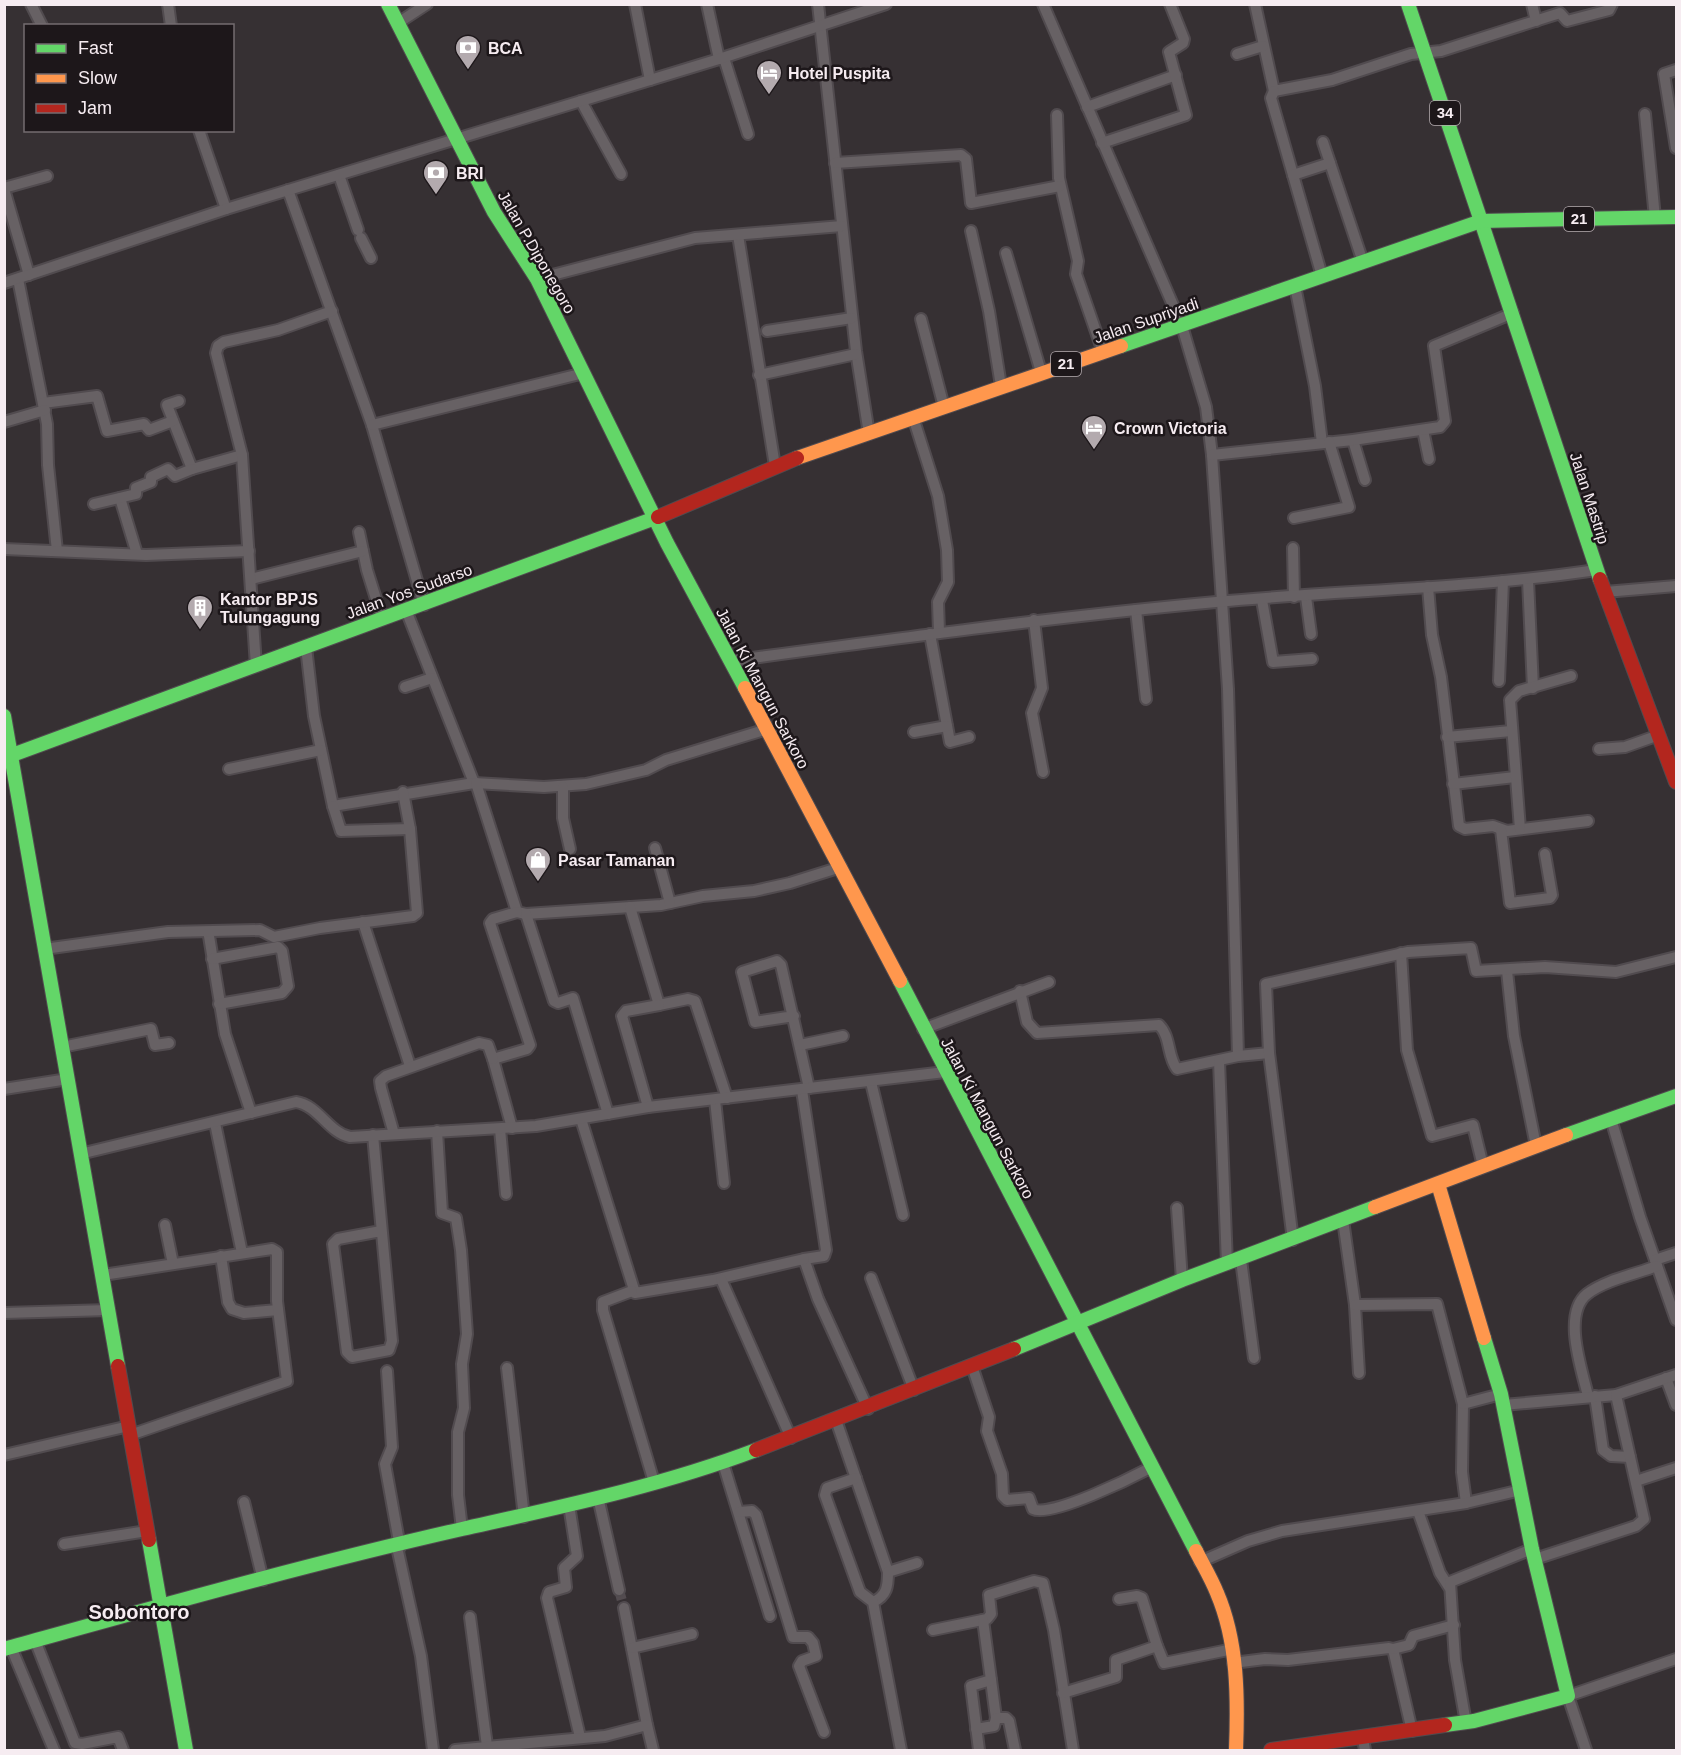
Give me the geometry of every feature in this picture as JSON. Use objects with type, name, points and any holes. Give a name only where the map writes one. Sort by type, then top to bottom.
[{"type":"main road","name":"Jalan P.Diponegoro","points":[[388,4],[494,212],[537,279],[656,518]]},
{"type":"main road","name":"34","points":[[1408,4],[1481,221]]},
{"type":"main road","name":"21","points":[[1481,221],[1677,217]]},
{"type":"main road","name":"Jalan Supriyadi","points":[[656,518],[776,466],[1041,372],[1182,326],[1481,221]]},
{"type":"main road","name":"Jalan Mastrip","points":[[1481,221],[1596,570],[1677,782]]},
{"type":"main road","name":"Jalan Yos Sudarso","points":[[8,757],[656,518]]},
{"type":"main road","name":"Jalan Ki Mangun Sarkoro","points":[[656,518],[841,867],[1224,1608],[1233,1656],[1236,1750]]},
{"type":"main road","points":[[4,716],[8,757],[68,1078],[186,1750]]},
{"type":"main road","points":[[8,1648],[162,1605],[399,1547],[462,1529],[569,1505],[723,1463],[868,1409],[1182,1280],[1241,1260],[1536,1146],[1677,1096]]},
{"type":"main road","points":[[1271,1750],[1364,1745],[1412,1731],[1466,1723],[1568,1696],[1534,1554],[1502,1399],[1438,1184]]},
{"type":"street","points":[[31,4],[41,24]]},
{"type":"street","points":[[168,4],[171,24]]},
{"type":"street","points":[[398,23],[427,4]]},
{"type":"street","points":[[635,4],[650,80]]},
{"type":"street","points":[[707,4],[722,59],[748,134]]},
{"type":"street","points":[[818,4],[856,354],[869,434]]},
{"type":"street","points":[[4,283],[226,209],[722,59],[886,4]]},
{"type":"street","points":[[1043,4],[1182,326],[1206,407],[1212,454],[1231,750],[1238,1056]]},
{"type":"street","points":[[1102,143],[1185,117],[1187,109],[1169,52],[1183,43],[1184,39],[1170,4]]},
{"type":"street","points":[[1255,4],[1274,92],[1271,98],[1322,276]]},
{"type":"street","points":[[1532,4],[1536,21]]},
{"type":"street","points":[[1274,92],[1332,80],[1424,52],[1441,51],[1560,13],[1567,21],[1609,10],[1612,4]]},
{"type":"street","points":[[1237,54],[1263,46]]},
{"type":"street","points":[[1677,70],[1664,74],[1677,148]]},
{"type":"street","points":[[1086,107],[1176,75]]},
{"type":"street","points":[[581,101],[621,174]]},
{"type":"street","points":[[1645,114],[1655,218]]},
{"type":"street","points":[[1057,115],[1060,186],[1078,261],[1076,274],[1103,352]]},
{"type":"street","points":[[200,132],[226,209]]},
{"type":"street","points":[[1323,142],[1363,262]]},
{"type":"street","points":[[835,163],[961,155],[966,159],[971,203],[1060,186]]},
{"type":"street","points":[[1293,175],[1330,163]]},
{"type":"street","points":[[339,175],[371,258]]},
{"type":"street","points":[[47,176],[4,189],[24,277],[44,407],[57,551]]},
{"type":"street","points":[[288,190],[372,424],[424,605]]},
{"type":"street","points":[[537,279],[695,237],[842,226]]},
{"type":"street","points":[[971,231],[989,311],[1001,386]]},
{"type":"street","points":[[738,235],[759,332],[759,375],[776,466]]},
{"type":"street","points":[[1006,253],[1041,372]]},
{"type":"street","points":[[1294,518],[1349,507],[1325,443],[1316,386],[1295,286]]},
{"type":"street","points":[[256,666],[242,455],[216,353],[218,346],[224,342],[278,330],[332,311]]},
{"type":"street","points":[[1212,454],[1353,440],[1440,427],[1445,421],[1434,346],[1513,313]]},
{"type":"street","points":[[759,332],[852,318]]},
{"type":"street","points":[[921,319],[944,407]]},
{"type":"street","points":[[759,375],[856,354]]},
{"type":"street","points":[[372,424],[584,372]]},
{"type":"street","points":[[4,422],[44,407],[98,396],[108,431],[144,424],[149,430],[173,421]]},
{"type":"street","points":[[179,401],[167,405],[192,469]]},
{"type":"street","points":[[913,417],[938,496],[947,550],[948,582],[938,602],[935,633],[947,726],[950,742],[969,737]]},
{"type":"street","points":[[1423,430],[1429,459]]},
{"type":"street","points":[[1353,440],[1365,480]]},
{"type":"street","points":[[94,504],[136,494],[135,488],[151,482],[151,477],[170,469],[175,476],[242,455]]},
{"type":"street","points":[[120,498],[137,554]]},
{"type":"street","points":[[359,532],[382,618]]},
{"type":"street","points":[[1293,548],[1294,597]]},
{"type":"street","points":[[4,549],[137,554],[249,550]]},
{"type":"street","points":[[251,579],[363,551]]},
{"type":"street","points":[[730,661],[1034,620],[1220,602],[1528,580],[1596,570]]},
{"type":"street","points":[[1528,580],[1533,688]]},
{"type":"street","points":[[1499,681],[1503,581]]},
{"type":"street","points":[[1605,592],[1677,586]]},
{"type":"street","points":[[1428,587],[1432,635],[1441,677],[1453,784],[1461,828],[1493,826],[1501,830],[1520,830],[1588,821]]},
{"type":"street","points":[[1306,597],[1311,634]]},
{"type":"street","points":[[1262,600],[1273,662],[1312,659]]},
{"type":"street","points":[[406,610],[459,740],[554,1001],[558,1003],[573,998],[608,1114]]},
{"type":"street","points":[[1136,610],[1146,699]]},
{"type":"street","points":[[1034,620],[1042,688],[1032,713],[1043,772]]},
{"type":"street","points":[[306,647],[321,750],[341,831],[410,829]]},
{"type":"street","points":[[1520,830],[1511,731],[1511,697],[1519,691],[1571,676]]},
{"type":"street","points":[[405,687],[432,678]]},
{"type":"street","points":[[914,732],[947,726]]},
{"type":"street","points":[[333,806],[403,792],[475,783],[563,787],[646,770],[666,760],[767,729]]},
{"type":"street","points":[[1447,736],[1511,731]]},
{"type":"street","points":[[1599,749],[1625,747],[1659,735]]},
{"type":"street","points":[[229,769],[321,750]]},
{"type":"street","points":[[1453,784],[1515,777]]},
{"type":"street","points":[[563,787],[563,818],[570,849]]},
{"type":"street","points":[[44,950],[168,932],[260,930],[274,937],[416,914],[410,829],[403,792]]},
{"type":"street","points":[[1501,830],[1510,903],[1550,898],[1552,895],[1545,854]]},
{"type":"street","points":[[655,848],[670,903]]},
{"type":"street","points":[[493,1059],[527,1049],[530,1045],[490,923],[493,919],[521,913],[670,903],[703,896],[774,888],[841,867]]},
{"type":"street","points":[[630,907],[659,1005]]},
{"type":"street","points":[[363,922],[410,1066]]},
{"type":"street","points":[[209,936],[225,1034],[251,1113]]},
{"type":"street","points":[[212,959],[278,946],[282,951],[288,986],[282,993],[219,1004]]},
{"type":"street","points":[[1293,1240],[1269,1053],[1266,984],[1401,953],[1470,948],[1476,971],[1545,967],[1627,971],[1655,961],[1677,957]]},
{"type":"street","points":[[1401,953],[1407,1050],[1432,1136],[1473,1125],[1484,1166]]},
{"type":"street","points":[[654,1482],[603,1310],[603,1302],[632,1291],[639,1294],[721,1279],[824,1256],[826,1250],[800,1045],[794,1016],[780,963],[777,961],[742,972],[753,1020],[768,1022],[794,1016]]},
{"type":"street","points":[[1507,971],[1514,1036],[1536,1146]]},
{"type":"street","points":[[923,1029],[1049,982]]},
{"type":"street","points":[[1020,992],[1027,1022],[1036,1034],[1159,1025],[1165,1033],[1173,1063],[1177,1069],[1238,1056],[1269,1053]]},
{"type":"street","points":[[648,1107],[622,1016],[626,1011],[688,999],[695,1001],[728,1098]]},
{"type":"street","points":[[62,1047],[152,1029],[155,1045],[170,1043]]},
{"type":"street","points":[[800,1045],[843,1036]]},
{"type":"street","points":[[394,1134],[380,1081],[410,1066],[480,1043],[488,1045],[493,1059],[506,1128],[506,1194]]},
{"type":"street","points":[[1219,1061],[1227,1264]]},
{"type":"street","points":[[80,1154],[301,1103],[345,1137],[506,1128],[581,1119],[648,1107],[945,1072]]},
{"type":"street","points":[[4,1089],[68,1078]]},
{"type":"street","points":[[871,1082],[903,1215]]},
{"type":"street","points":[[715,1100],[717,1132],[722,1147],[724,1183]]},
{"type":"street","points":[[581,1119],[632,1291]]},
{"type":"street","points":[[1611,1119],[1656,1263],[1677,1320]]},
{"type":"street","points":[[214,1124],[242,1253]]},
{"type":"street","points":[[437,1131],[442,1213],[456,1218],[462,1257],[467,1334],[462,1364],[464,1408],[458,1432],[458,1495],[462,1529]]},
{"type":"street","points":[[373,1135],[392,1347],[382,1353],[352,1357],[347,1352],[333,1244],[338,1239],[381,1231]]},
{"type":"street","points":[[1177,1208],[1182,1280]]},
{"type":"street","points":[[1343,1220],[1355,1305],[1359,1373]]},
{"type":"street","points":[[165,1225],[173,1264]]},
{"type":"street","points":[[4,1455],[130,1431],[284,1384],[287,1377],[278,1310],[276,1251],[272,1248],[103,1275]]},
{"type":"street","points":[[1630,1458],[1611,1456],[1603,1450],[1574,1335],[1581,1300],[1593,1290],[1677,1253]]},
{"type":"street","points":[[221,1257],[228,1302],[232,1309],[244,1313],[278,1310]]},
{"type":"street","points":[[804,1259],[818,1299],[868,1409]]},
{"type":"street","points":[[1241,1260],[1254,1358]]},
{"type":"street","points":[[871,1278],[914,1390]]},
{"type":"street","points":[[721,1279],[791,1438]]},
{"type":"street","points":[[1355,1305],[1406,1306],[1436,1302],[1463,1404],[1462,1472],[1466,1503]]},
{"type":"street","points":[[4,1313],[109,1310]]},
{"type":"street","points":[[972,1366],[989,1417],[987,1431],[1002,1474],[1003,1496],[1006,1500],[1029,1498],[1033,1509],[1045,1510],[1112,1487],[1152,1467]]},
{"type":"street","points":[[507,1368],[524,1516]]},
{"type":"street","points":[[387,1371],[392,1447],[385,1464],[421,1656],[433,1750]]},
{"type":"street","points":[[1463,1404],[1502,1399],[1616,1395],[1671,1376],[1677,1405]]},
{"type":"street","points":[[1449,1587],[1456,1578],[1640,1524],[1644,1516],[1616,1395]]},
{"type":"street","points":[[836,1420],[888,1572],[888,1586],[884,1595],[873,1602]]},
{"type":"street","points":[[723,1463],[770,1616]]},
{"type":"street","points":[[1636,1481],[1677,1468]]},
{"type":"street","points":[[856,1478],[827,1488],[825,1492],[861,1592],[873,1602],[901,1750]]},
{"type":"street","points":[[1200,1562],[1248,1541],[1282,1531],[1466,1503],[1521,1490]]},
{"type":"street","points":[[598,1497],[619,1590]]},
{"type":"street","points":[[244,1502],[263,1581]]},
{"type":"street","points":[[569,1505],[577,1556],[564,1568],[566,1587],[549,1592],[547,1598],[580,1737]]},
{"type":"street","points":[[739,1512],[752,1511],[756,1515],[793,1637],[808,1637],[813,1643],[816,1656],[802,1661],[799,1666],[824,1732]]},
{"type":"street","points":[[1418,1511],[1440,1573],[1449,1587],[1454,1625],[1455,1660],[1466,1723]]},
{"type":"street","points":[[64,1544],[147,1531]]},
{"type":"street","points":[[888,1572],[917,1563]]},
{"type":"street","points":[[933,1630],[984,1620],[991,1615],[989,1595],[1034,1581],[1043,1583],[1073,1750]]},
{"type":"street","points":[[1119,1599],[1137,1596],[1142,1598],[1164,1664],[1233,1656],[1288,1660],[1393,1649],[1409,1645],[1413,1636],[1454,1625]]},
{"type":"street","points":[[624,1608],[653,1750]]},
{"type":"street","points":[[470,1617],[487,1746]]},
{"type":"street","points":[[976,1729],[994,1726],[996,1718],[984,1620]]},
{"type":"street","points":[[632,1648],[692,1634]]},
{"type":"street","points":[[35,1640],[75,1743],[82,1744],[118,1737],[123,1750]]},
{"type":"street","points":[[1064,1693],[1116,1677],[1116,1660],[1157,1646]]},
{"type":"street","points":[[8,1648],[54,1750]]},
{"type":"street","points":[[1393,1649],[1412,1731]]},
{"type":"street","points":[[1586,1750],[1568,1696],[1677,1659]]},
{"type":"street","points":[[979,1750],[971,1686],[991,1680]]},
{"type":"street","points":[[996,1718],[1006,1718],[1009,1721],[1015,1750]]},
{"type":"street","points":[[455,1750],[605,1736],[647,1725]]},
{"type":"tunnel","points":[[619,1590],[624,1608]]},
{"type":"traffic: fast","points":[[388,4],[494,212],[537,279],[667,543],[745,688]]},
{"type":"traffic: fast","points":[[1408,4],[1481,221]]},
{"type":"traffic: fast","points":[[1121,346],[1481,221],[1676,217]]},
{"type":"traffic: fast","points":[[1481,221],[1600,579]]},
{"type":"traffic: fast","points":[[4,758],[658,517]]},
{"type":"traffic: fast","points":[[4,716],[118,1366]]},
{"type":"traffic: fast","points":[[900,981],[1196,1551]]},
{"type":"traffic: fast","points":[[1566,1135],[1676,1096]]},
{"type":"traffic: fast","points":[[1014,1349],[1182,1280],[1375,1207]]},
{"type":"traffic: fast","points":[[1445,1725],[1474,1721],[1568,1696],[1532,1549],[1501,1394],[1484,1338]]},
{"type":"traffic: fast","points":[[4,1649],[232,1586],[647,1485],[756,1450]]},
{"type":"traffic: fast","points":[[149,1540],[186,1750]]},
{"type":"traffic: slow","points":[[797,458],[1121,346]]},
{"type":"traffic: slow","points":[[745,688],[900,981]]},
{"type":"traffic: slow","points":[[1375,1207],[1566,1135]]},
{"type":"traffic: slow","points":[[1438,1184],[1484,1338]]},
{"type":"traffic: slow","points":[[1196,1551],[1217,1593],[1233,1650],[1237,1710],[1236,1750]]},
{"type":"traffic: jam","points":[[658,517],[797,458]]},
{"type":"traffic: jam","points":[[1600,579],[1676,782]]},
{"type":"traffic: jam","points":[[756,1450],[1014,1349]]},
{"type":"traffic: jam","points":[[118,1366],[149,1540]]},
{"type":"traffic: jam","points":[[1271,1750],[1445,1725]]},
{"type":"place","name":"BCA","points":[[468,71]]},
{"type":"place","name":"Hotel Puspita","points":[[769,96]]},
{"type":"place","name":"BRI","points":[[436,196]]},
{"type":"place","name":"Crown Victoria","points":[[1094,451]]},
{"type":"place","name":"Kantor BPJS Tulungagung","points":[[200,631]]},
{"type":"place","name":"Pasar Tamanan","points":[[538,883]]},
{"type":"district","name":"Sobontoro","points":[[139,1612]]}]
